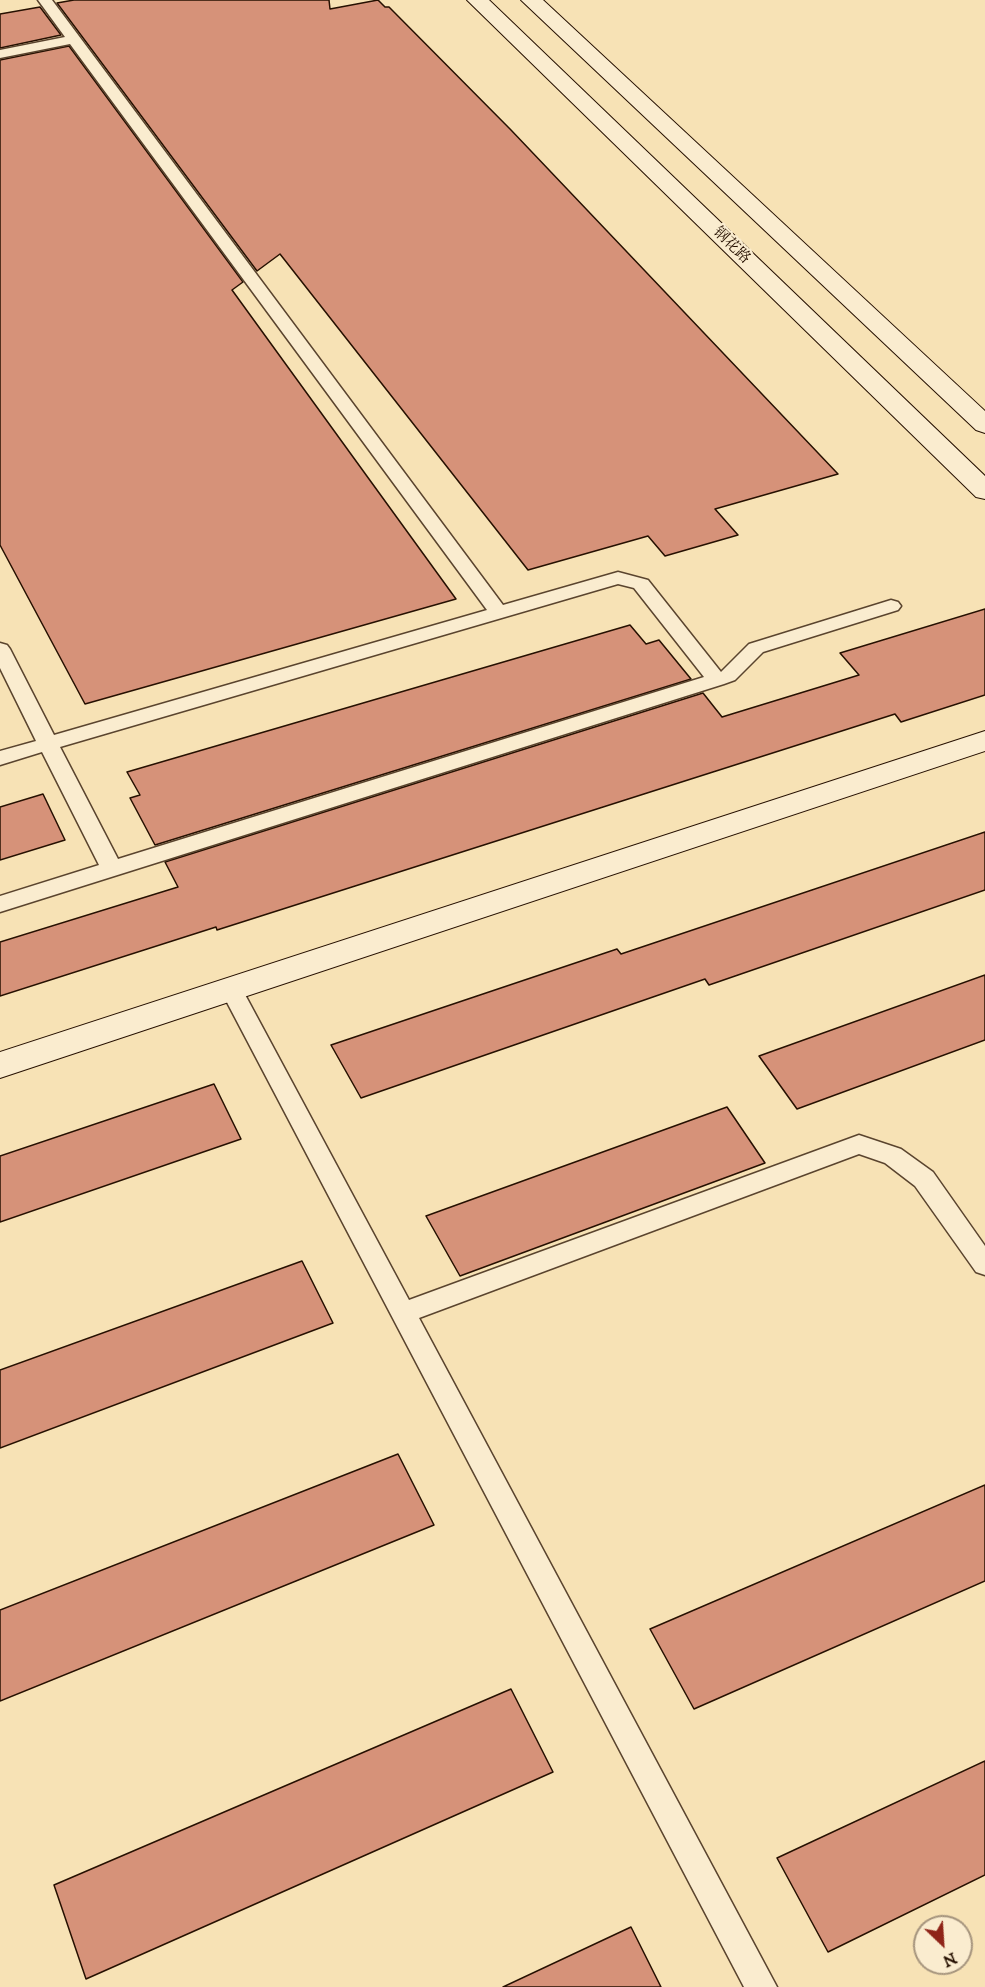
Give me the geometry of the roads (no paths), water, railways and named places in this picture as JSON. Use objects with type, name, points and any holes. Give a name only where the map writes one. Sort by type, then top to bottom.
[{"type":"main road","name":"钢花路","points":[[477,0],[985,491]]},
{"type":"main road","points":[[531,0],[985,425]]},
{"type":"main road","points":[[0,1065],[985,741]]},
{"type":"lane","points":[[45,0],[499,613]]},
{"type":"lane","points":[[0,54],[74,39]]},
{"type":"lane","points":[[0,758],[618,578],[641,584],[717,680]]},
{"type":"lane","points":[[0,904],[717,680],[728,676],[756,648],[891,606]]},
{"type":"lane","points":[[0,649],[112,869]]},
{"type":"lane","points":[[231,989],[761,1987]]},
{"type":"lane","points":[[403,1313],[859,1143],[893,1156],[924,1179],[985,1265]]}]
